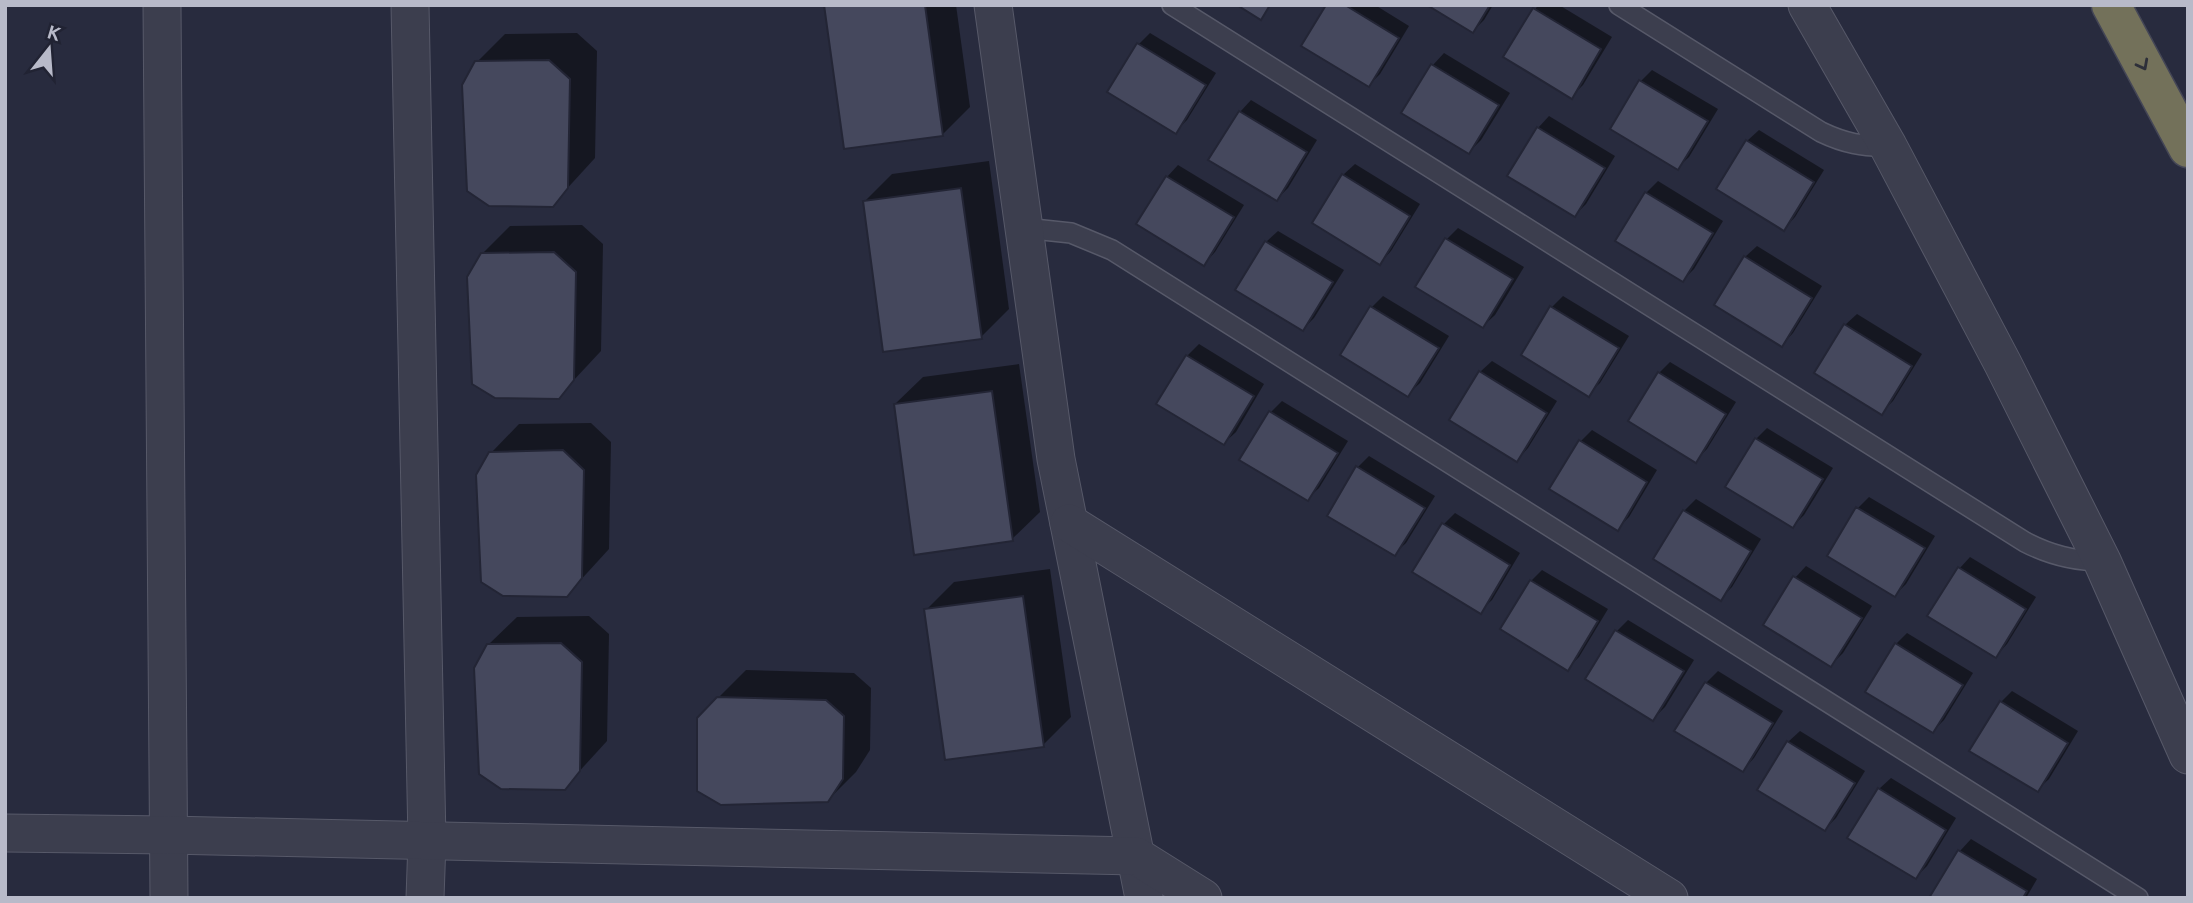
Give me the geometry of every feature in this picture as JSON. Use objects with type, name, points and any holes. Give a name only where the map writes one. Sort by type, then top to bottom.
[{"type":"highway","points":[[2111,5],[2188,148]]},
{"type":"street","points":[[162,5],[169,898]]},
{"type":"street","points":[[410,5],[427,841],[425,898]]},
{"type":"street","points":[[993,5],[1056,459],[1144,898]]},
{"type":"street","points":[[1807,5],[1888,146],[2003,364],[2102,561],[2188,755]]},
{"type":"street","points":[[1069,523],[1669,898]]},
{"type":"street","points":[[5,834],[169,835],[1136,856],[1203,898]]},
{"type":"lane","points":[[1172,5],[2025,542],[2045,552],[2067,558],[2102,561]]},
{"type":"lane","points":[[1619,5],[1838,141],[1857,146],[1888,146]]},
{"type":"lane","points":[[1024,228],[1071,233],[1112,250],[2138,898]]},
{"type":"building","points":[[824,5],[925,5],[943,136],[844,149]]},
{"type":"building","points":[[1237,5],[1270,5],[1261,20]]},
{"type":"building","points":[[1326,5],[1345,5],[1399,38],[1369,87],[1301,46]]},
{"type":"building","points":[[1427,5],[1490,5],[1473,33]]},
{"type":"building","points":[[1533,8],[1601,49],[1572,99],[1503,57]]},
{"type":"building","points":[[1137,43],[1206,85],[1176,134],[1107,92]]},
{"type":"building","points":[[549,60],[570,79],[568,188],[553,207],[489,206],[467,191],[462,85],[475,61]]},
{"type":"building","points":[[1431,64],[1499,105],[1469,154],[1401,113]]},
{"type":"building","points":[[1639,80],[1708,121],[1678,170],[1610,129]]},
{"type":"building","points":[[1239,111],[1307,152],[1277,201],[1208,160]]},
{"type":"building","points":[[1537,127],[1605,168],[1575,217],[1507,176]]},
{"type":"building","points":[[1746,140],[1814,182],[1784,231],[1716,189]]},
{"type":"building","points":[[1342,174],[1410,216],[1380,265],[1312,223]]},
{"type":"building","points":[[1166,176],[1234,217],[1204,266],[1136,224]]},
{"type":"building","points":[[961,188],[982,339],[883,352],[863,201]]},
{"type":"building","points":[[1645,192],[1713,233],[1683,282],[1615,241]]},
{"type":"building","points":[[1445,238],[1513,279],[1483,328],[1415,287]]},
{"type":"building","points":[[1265,241],[1333,282],[1303,331],[1235,290]]},
{"type":"building","points":[[554,252],[576,272],[574,380],[559,399],[495,398],[472,384],[467,277],[481,253]]},
{"type":"building","points":[[1744,256],[1812,298],[1782,347],[1714,305]]},
{"type":"building","points":[[1370,306],[1439,348],[1408,397],[1340,355]]},
{"type":"building","points":[[1550,306],[1619,348],[1589,397],[1521,355]]},
{"type":"building","points":[[1844,324],[1912,366],[1882,415],[1814,373]]},
{"type":"building","points":[[1186,355],[1254,396],[1224,445],[1156,404]]},
{"type":"building","points":[[1479,371],[1547,413],[1517,462],[1449,420]]},
{"type":"building","points":[[1658,372],[1726,414],[1696,463],[1628,421]]},
{"type":"building","points":[[992,391],[1013,541],[914,555],[894,404]]},
{"type":"building","points":[[1269,411],[1338,453],[1308,501],[1239,460]]},
{"type":"building","points":[[1755,438],[1823,479],[1793,528],[1725,487]]},
{"type":"building","points":[[1579,440],[1647,482],[1618,531],[1549,489]]},
{"type":"building","points":[[563,450],[584,470],[582,578],[567,597],[503,596],[481,582],[476,475],[489,452]]},
{"type":"building","points":[[1356,466],[1425,508],[1395,556],[1327,516]]},
{"type":"building","points":[[1856,507],[1925,548],[1895,597],[1827,556]]},
{"type":"building","points":[[1683,510],[1751,551],[1721,601],[1653,559]]},
{"type":"building","points":[[1442,523],[1510,565],[1481,614],[1412,572]]},
{"type":"building","points":[[1958,567],[2026,609],[1996,658],[1927,616]]},
{"type":"building","points":[[1793,576],[1862,618],[1831,667],[1763,625]]},
{"type":"building","points":[[1530,580],[1598,621],[1568,671],[1500,629]]},
{"type":"building","points":[[1023,596],[1044,747],[945,760],[924,609]]},
{"type":"building","points":[[1615,630],[1684,671],[1653,721],[1585,679]]},
{"type":"building","points":[[561,643],[582,662],[580,771],[565,790],[501,789],[479,774],[474,668],[487,644]]},
{"type":"building","points":[[1895,643],[1963,685],[1933,733],[1865,692]]},
{"type":"building","points":[[1705,682],[1773,723],[1743,772],[1674,731]]},
{"type":"building","points":[[717,697],[826,700],[844,716],[843,779],[828,802],[721,805],[697,791],[697,718]]},
{"type":"building","points":[[2000,701],[2068,743],[2038,792],[1969,751]]},
{"type":"building","points":[[1787,741],[1855,783],[1825,831],[1757,790]]},
{"type":"building","points":[[1878,788],[1946,830],[1916,879],[1847,838]]},
{"type":"building","points":[[1958,850],[2027,891],[2023,898],[1929,898]]}]
